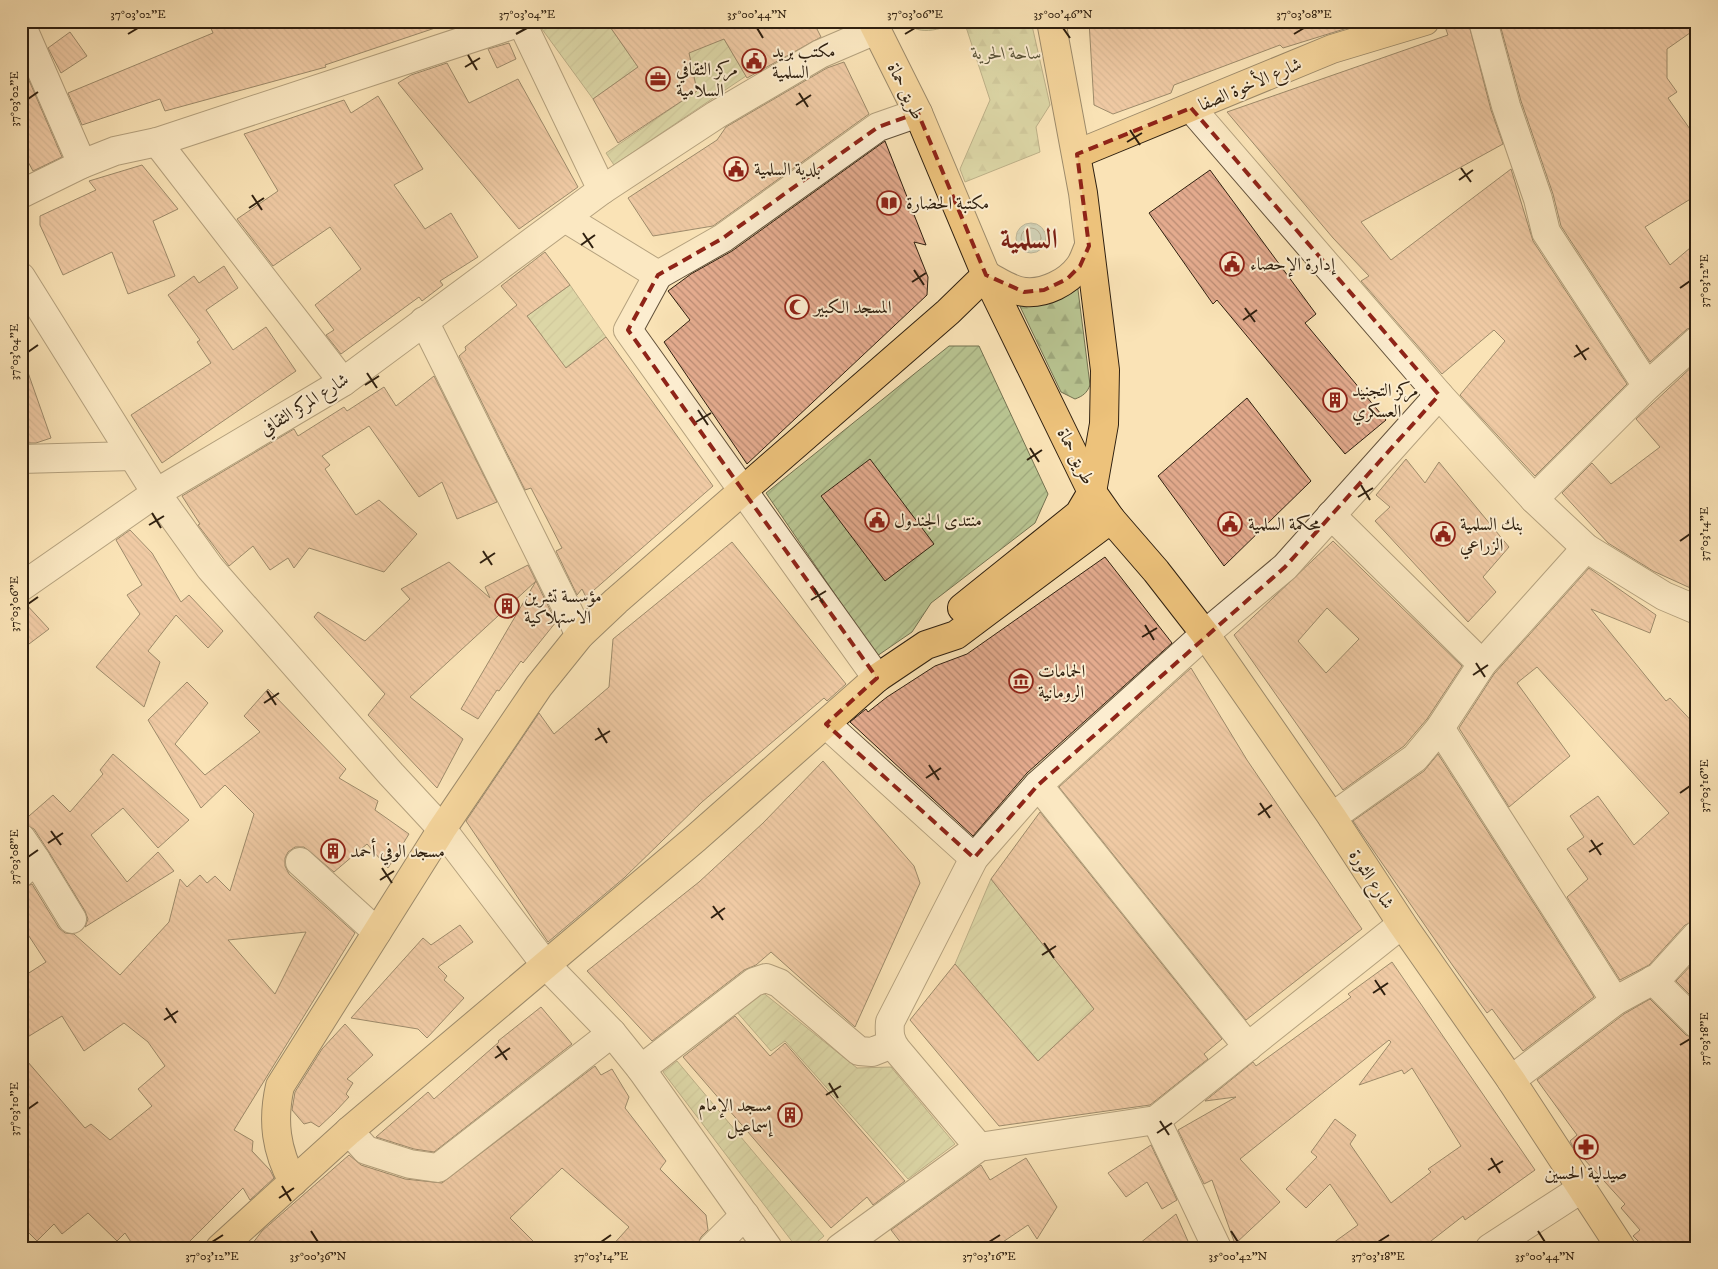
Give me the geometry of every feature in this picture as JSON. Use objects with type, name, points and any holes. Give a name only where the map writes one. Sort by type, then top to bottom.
[{"type":"main road","name":"طريق حماة","points":[[1051,21],[1077,154],[1105,370],[1104,424],[1092,492]]},
{"type":"main road","name":"شارع الأخوة الصفا","points":[[1077,154],[1332,49],[1425,21]]},
{"type":"main road","name":"طريق حماة","points":[[874,26],[918,114],[986,274],[1092,492]]},
{"type":"main road","points":[[293,1182],[279,1152],[276,1135],[276,1102],[280,1086],[442,829],[539,686],[580,635],[616,601],[948,312],[986,274],[1007,287],[1024,292],[1044,290],[1067,280],[1080,266],[1089,246]]},
{"type":"main road","points":[[926,645],[946,621],[1079,514],[1092,492]]},
{"type":"main road","name":"شارع الثورة","points":[[1092,492],[1111,519],[1156,571],[1205,634],[1332,817],[1402,924],[1512,1080],[1621,1248]]},
{"type":"main road","points":[[220,1248],[349,1131],[826,724],[877,678],[926,645],[956,635],[1111,519]]},
{"type":"street","points":[[1483,21],[1506,106],[1538,199],[1546,232],[1647,386]]},
{"type":"street","points":[[21,194],[82,164],[115,151],[157,142],[521,22],[602,190]]},
{"type":"street","points":[[21,24],[82,164]]},
{"type":"street","name":"شارع المركز الثقافي","points":[[21,587],[156,494],[343,382],[602,190],[716,115],[820,54],[874,26]]},
{"type":"street","points":[[1191,108],[1439,395],[1534,499],[1586,548],[1664,596],[1697,610]]},
{"type":"street","points":[[877,678],[628,330],[658,275],[723,238],[878,127],[918,114]]},
{"type":"street","points":[[157,142],[343,382]]},
{"type":"street","points":[[565,218],[658,275]]},
{"type":"street","points":[[21,277],[156,494],[210,568],[384,767],[442,829],[545,964],[612,1033],[641,1070],[768,1248]]},
{"type":"street","points":[[424,321],[580,635]]},
{"type":"street","points":[[1534,499],[1647,386],[1697,340]]},
{"type":"street","points":[[979,1147],[892,1044],[890,1037],[890,1022],[974,858],[1038,785],[1205,634],[1285,567],[1439,395]]},
{"type":"street","points":[[21,459],[132,456]]},
{"type":"street","points":[[1331,515],[1482,664]]},
{"type":"street","points":[[1332,817],[1415,758],[1440,728],[1482,664],[1586,548]]},
{"type":"street","points":[[826,724],[974,858]]},
{"type":"street","points":[[1440,728],[1615,1001]]},
{"type":"street","points":[[1038,785],[1248,1047]]},
{"type":"street","points":[[26,857],[72,919]]},
{"type":"street","points":[[300,862],[377,932]]},
{"type":"street","points":[[840,1248],[979,1147],[1156,1120],[1402,924]]},
{"type":"street","points":[[1512,1080],[1615,1001],[1653,980],[1697,935]]},
{"type":"street","points":[[641,1070],[754,982],[766,978],[779,983],[859,1051],[872,1052],[892,1044]]},
{"type":"street","points":[[1653,980],[1697,1024]]},
{"type":"street","points":[[349,1131],[366,1150],[410,1164],[438,1168],[612,1033]]},
{"type":"street","points":[[1156,1120],[1216,1248]]},
{"type":"street","points":[[1490,1248],[1581,1189]]},
{"type":"street","points":[[712,1248],[745,1215]]},
{"type":"highlighted area","points":[[1191,108],[1439,395],[1285,567],[1038,785],[974,858],[826,724],[877,678],[628,330],[658,275],[723,238],[878,127],[918,113],[986,275],[1024,292],[1044,290],[1067,279],[1080,266],[1089,246],[1077,154]]},
{"type":"green space","points":[[542,21],[606,21],[638,67],[593,99],[539,25]]},
{"type":"green space","name":"ساحة الحرية","points":[[904,21],[964,21],[932,30],[925,30],[911,26]]},
{"type":"green space","name":"ساحة الحرية","points":[[964,21],[1031,21],[1050,105],[1036,127],[1040,152],[965,182],[960,169],[990,100]]},
{"type":"green space","points":[[724,39],[746,76],[614,165],[606,153],[697,91],[688,49]]},
{"type":"green space","points":[[1077,282],[1090,385],[1084,394],[1075,399],[1061,392],[1015,296]]},
{"type":"green space","points":[[570,285],[606,337],[544,384],[523,354],[543,337],[527,316]]},
{"type":"green space","points":[[949,346],[979,346],[1048,494],[1035,523],[931,603],[912,632],[877,656],[766,493]]},
{"type":"green space","points":[[991,879],[1094,1009],[1038,1061],[955,964]]},
{"type":"green space","points":[[761,991],[857,1068],[891,1067],[955,1144],[908,1179],[785,1041],[771,1051],[736,1011]]},
{"type":"green space","points":[[677,1061],[824,1236],[810,1248],[797,1248],[663,1072]]},
{"type":"water","points":[[1031,223],[1042,227],[1046,238],[1042,249],[1031,253],[1020,249],[1016,238],[1020,227]]},
{"type":"building","points":[[208,21],[443,21],[444,25],[325,65],[326,67],[165,111],[160,99],[82,125],[68,93],[213,33]]},
{"type":"building","name":"مركز الثقافي السلامية","points":[[606,21],[813,21],[821,37],[747,78],[724,39],[689,53],[697,91],[618,143],[593,99],[638,67]]},
{"type":"building","points":[[1089,21],[1353,21],[1354,26],[1283,48],[1280,45],[1174,85],[1171,93],[1113,114],[1094,105]]},
{"type":"building","points":[[1443,21],[1468,21],[1491,110],[1503,144],[1361,222],[1391,260],[1511,169],[1533,241],[1627,384],[1535,476],[1460,395],[1505,341],[1494,330],[1442,374],[1361,281],[1369,276],[1333,238],[1227,112],[1448,35]]},
{"type":"building","points":[[1499,21],[1697,21],[1697,28],[1667,49],[1667,78],[1677,92],[1668,98],[1697,139],[1697,195],[1645,227],[1670,265],[1697,242],[1697,326],[1687,329],[1650,362],[1561,226],[1553,194],[1521,101]]},
{"type":"building","points":[[70,32],[87,56],[61,73],[48,48]]},
{"type":"building","points":[[509,43],[516,59],[497,68],[488,49]]},
{"type":"building","name":"بلدية السلمية","points":[[844,62],[869,114],[713,226],[653,236],[628,198],[717,140],[726,127],[827,68]]},
{"type":"building","points":[[447,63],[469,103],[518,79],[578,187],[519,229],[398,83],[411,75]]},
{"type":"building","points":[[28,78],[62,157],[33,171],[21,149],[21,81]]},
{"type":"building","points":[[378,96],[423,169],[394,185],[425,229],[451,213],[478,257],[440,281],[443,285],[422,301],[419,297],[341,354],[326,335],[334,330],[315,305],[361,269],[330,227],[273,266],[237,219],[278,191],[244,134],[344,100],[351,113]]},
{"type":"building","name":"المسجد الكبير","points":[[885,141],[926,245],[914,242],[928,277],[927,295],[747,464],[664,342],[690,320],[668,291],[691,274],[732,251]]},
{"type":"building","points":[[142,165],[178,209],[153,221],[175,276],[128,294],[112,252],[63,275],[40,225],[40,216],[96,190],[89,181]]},
{"type":"building","name":"إدارة الإحصاء","points":[[1210,170],[1316,314],[1305,323],[1386,420],[1345,454],[1217,300],[1213,304],[1149,213]]},
{"type":"building","points":[[545,252],[570,285],[527,316],[566,368],[606,337],[713,486],[586,597],[582,589],[577,595],[556,551],[562,548],[531,488],[525,490],[459,356],[466,350],[465,347],[517,305],[501,286]]},
{"type":"building","points":[[224,266],[238,288],[206,310],[233,350],[266,327],[296,371],[162,463],[131,415],[211,363],[197,342],[200,340],[168,295],[194,276],[199,283]]},
{"type":"building","points":[[1697,362],[1697,591],[1653,571],[1608,543],[1562,493],[1592,463],[1611,484],[1660,447],[1636,419]]},
{"type":"building","points":[[21,364],[25,364],[51,438],[36,443],[21,443]]},
{"type":"building","points":[[434,376],[497,502],[457,519],[442,482],[419,497],[369,426],[322,456],[330,465],[325,469],[356,515],[379,500],[417,534],[384,572],[309,548],[294,568],[288,558],[270,570],[253,546],[229,566],[198,525],[200,524],[182,496],[294,429],[298,436],[344,407],[347,411],[384,387],[396,406]]},
{"type":"building","name":"محكمة السلمية","points":[[1247,398],[1311,481],[1224,566],[1158,476]]},
{"type":"building","name":"منتدى الجندول","points":[[870,459],[934,544],[885,581],[821,496]]},
{"type":"building","name":"بنك السلمية الزراعي","points":[[1406,459],[1425,483],[1439,462],[1509,547],[1483,577],[1496,592],[1468,622],[1375,521],[1390,507],[1376,495]]},
{"type":"building","points":[[130,530],[152,553],[181,602],[189,595],[223,631],[208,648],[176,615],[148,651],[160,662],[144,707],[96,667],[140,614],[127,595],[142,585],[116,540]]},
{"type":"building","points":[[1333,541],[1462,666],[1427,719],[1404,746],[1343,790],[1234,635]],"holes":[[[1327,608],[1359,639],[1326,673],[1298,641]]]},
{"type":"building","points":[[732,542],[846,684],[827,701],[824,698],[702,802],[624,878],[548,942],[466,821],[539,713],[554,734],[609,687],[613,639]]},
{"type":"building","name":"الحمامات الرومانية","points":[[1105,557],[1172,643],[1027,773],[973,836],[850,722],[866,709],[868,712],[887,697],[935,666],[967,654]]},
{"type":"building","points":[[449,562],[490,598],[485,587],[528,565],[536,581],[410,697],[463,739],[437,788],[368,715],[385,694],[314,617],[318,612],[365,641],[410,599],[401,589]]},
{"type":"building","points":[[1589,568],[1656,615],[1650,633],[1591,609],[1666,701],[1670,698],[1697,727],[1697,920],[1685,925],[1649,965],[1620,980],[1567,897],[1588,879],[1567,849],[1584,837],[1570,816],[1598,796],[1634,845],[1669,813],[1537,667],[1517,683],[1570,756],[1509,807],[1459,728],[1494,674]]},
{"type":"building","points":[[536,581],[556,622],[523,663],[521,661],[499,691],[497,690],[478,719],[461,709]]},
{"type":"building","points":[[21,602],[24,602],[49,629],[21,650]]},
{"type":"building","points":[[1191,668],[1247,760],[1362,929],[1246,1020],[1059,787]]},
{"type":"building","points":[[187,682],[208,703],[175,744],[205,775],[260,732],[244,716],[268,689],[346,769],[339,778],[378,801],[375,810],[409,834],[388,868],[367,844],[334,872],[304,847],[295,847],[288,852],[285,858],[285,866],[289,874],[355,933],[234,1130],[253,1141],[252,1151],[270,1170],[274,1178],[250,1200],[243,1188],[183,1248],[135,1248],[125,1233],[117,1241],[88,1213],[62,1234],[54,1224],[37,1241],[21,1225],[21,1054],[85,1128],[91,1124],[110,1140],[152,1106],[138,1089],[165,1066],[148,1042],[124,1023],[84,1051],[62,1016],[21,1041],[21,978],[46,962],[21,924],[21,888],[32,884],[59,928],[65,933],[74,934],[120,975],[169,922],[180,879],[187,887],[200,875],[207,883],[215,876],[230,891],[254,814],[225,785],[201,808],[148,720]],"holes":[[[306,932],[275,994],[228,940]]]},
{"type":"building","points":[[113,754],[189,820],[158,848],[123,808],[91,835],[127,882],[158,852],[174,871],[85,927],[88,919],[85,911],[49,852],[34,829],[21,823],[53,795],[70,812],[103,774],[100,770]]},
{"type":"building","points":[[1438,754],[1594,997],[1523,1051],[1492,1009],[1487,1013],[1353,821],[1424,771]]},
{"type":"building","points":[[823,761],[914,866],[920,883],[855,1027],[771,952],[756,965],[744,970],[652,1041],[587,971],[699,882],[763,823]]},
{"type":"building","points":[[1040,812],[1222,1039],[1204,1054],[1208,1059],[1150,1105],[999,1126],[910,1020],[955,964],[1038,1061],[1094,1009],[991,879]]},
{"type":"building","points":[[460,925],[473,942],[438,967],[447,976],[444,980],[464,998],[427,1038],[418,1029],[351,1018],[423,938],[431,945]]},
{"type":"building","points":[[1697,959],[1697,1002],[1676,981]]},
{"type":"building","points":[[1392,962],[1535,1170],[1465,1220],[1463,1216],[1422,1248],[1326,1248],[1358,1225],[1330,1184],[1306,1208],[1286,1189],[1317,1157],[1311,1152],[1335,1119],[1356,1135],[1350,1144],[1391,1203],[1431,1172],[1428,1169],[1461,1146],[1412,1068],[1404,1074],[1402,1070],[1359,1085],[1391,1042],[1389,1040],[1240,1159],[1280,1202],[1235,1244],[1212,1180],[1204,1184],[1178,1130],[1236,1097],[1205,1101],[1253,1062],[1256,1066],[1351,997],[1348,994]]},
{"type":"building","points":[[1650,999],[1686,1035],[1697,1039],[1697,1248],[1645,1248],[1633,1236],[1640,1230],[1621,1208],[1625,1204],[1573,1147],[1570,1141],[1577,1135],[1537,1080],[1624,1014]]},
{"type":"building","points":[[541,1007],[572,1044],[434,1152],[414,1149],[376,1137],[428,1092],[434,1099],[498,1041]]},
{"type":"building","name":"مسجد الإمام إسماعيل","points":[[735,1016],[770,1056],[785,1043],[905,1181],[873,1205],[867,1197],[831,1228],[683,1057]]},
{"type":"building","points":[[345,1024],[373,1055],[347,1079],[353,1083],[346,1094],[349,1097],[335,1112],[319,1127],[311,1122],[304,1124],[292,1110],[295,1092],[322,1049]]},
{"type":"building","points":[[595,1066],[601,1075],[612,1069],[629,1097],[625,1108],[666,1161],[660,1169],[706,1215],[708,1230],[701,1237],[696,1248],[610,1248],[629,1227],[562,1168],[510,1218],[540,1248],[249,1248],[262,1231],[349,1155],[361,1165],[405,1179],[442,1183]]},
{"type":"building","points":[[1151,1145],[1177,1200],[1162,1209],[1147,1182],[1126,1197],[1108,1173]]},
{"type":"building","points":[[1026,1158],[1057,1207],[1037,1239],[1028,1225],[994,1248],[905,1248],[891,1230],[981,1165],[990,1180]]},
{"type":"building","points":[[1176,1214],[1191,1248],[1134,1248]]},
{"type":"place","name":"مكتب بريد السلمية","points":[[754,61]]},
{"type":"place","name":"مركز الثقافي السلامية","points":[[658,79]]},
{"type":"place","name":"بلدية السلمية","points":[[736,169]]},
{"type":"place","name":"مكتبة الحضارة","points":[[889,203]]},
{"type":"place","name":"إدارة الإحصاء","points":[[1232,264]]},
{"type":"place","name":"المسجد الكبير","points":[[797,307]]},
{"type":"place","name":"مركز التجنيد العسكري","points":[[1335,400]]},
{"type":"place","name":"منتدى الجندول","points":[[877,520]]},
{"type":"place","name":"محكمة السلمية","points":[[1230,524]]},
{"type":"place","name":"بنك السلمية الزراعي","points":[[1443,534]]},
{"type":"place","name":"مؤسسة تشرين الاستهلاكية","points":[[507,606]]},
{"type":"place","name":"الحمامات الرومانية","points":[[1021,681]]},
{"type":"place","name":"مسجد الوفي أحمد","points":[[333,851]]},
{"type":"place","name":"مسجد الإمام إسماعيل","points":[[790,1115]]},
{"type":"place","name":"صيدلية الحسين","points":[[1586,1147]]},
{"type":"district","name":"السلمية","points":[[1029,238]]}]
